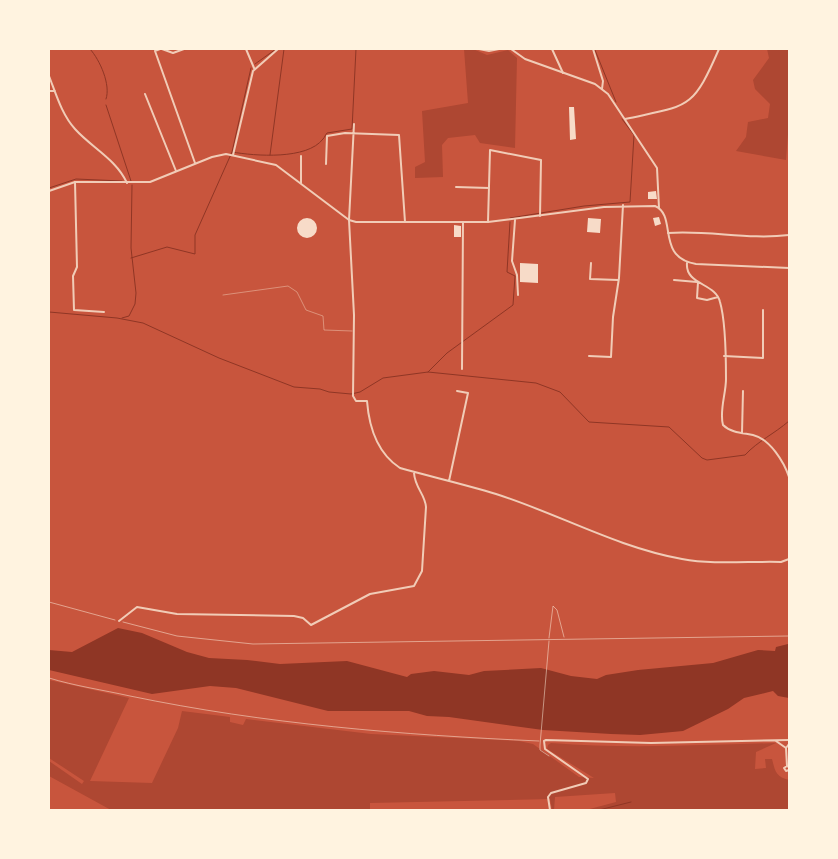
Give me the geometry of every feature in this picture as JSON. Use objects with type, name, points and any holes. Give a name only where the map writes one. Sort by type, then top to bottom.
[{"type":"street","points":[[184,49],[173,54],[161,49],[154,51],[195,164]]},
{"type":"street","points":[[233,154],[254,68],[246,49]]},
{"type":"street","points":[[254,68],[278,49]]},
{"type":"street","points":[[479,49],[488,51],[499,49]]},
{"type":"street","points":[[511,49],[525,59],[602,89],[657,168],[659,208]]},
{"type":"street","points":[[552,49],[563,73]]},
{"type":"street","points":[[593,49],[603,81],[602,89]]},
{"type":"street","points":[[624,119],[677,108],[690,101],[706,81],[719,49]]},
{"type":"street","points":[[49,76],[74,128],[112,162],[127,183]]},
{"type":"street","points":[[49,91],[55,91]]},
{"type":"street","points":[[145,94],[177,172]]},
{"type":"street","points":[[354,124],[349,220],[353,396],[356,400],[367,401],[372,434],[393,464],[414,472],[496,494],[603,537],[654,553],[685,559],[712,561],[781,562],[789,559]]},
{"type":"street","points":[[326,164],[326,140],[332,135],[399,135],[405,222]]},
{"type":"street","points":[[488,222],[490,150],[539,158],[542,165],[540,215]]},
{"type":"street","points":[[49,191],[75,182],[150,182],[212,157],[233,154],[273,164],[349,220],[488,222],[623,205],[659,208],[664,213],[668,233],[676,254],[688,263],[789,268]]},
{"type":"street","points":[[301,156],[301,183]]},
{"type":"street","points":[[75,182],[77,267],[73,276],[74,310],[104,312]]},
{"type":"street","points":[[456,187],[489,188]]},
{"type":"street","points":[[589,356],[611,358],[613,317],[619,280],[623,205]]},
{"type":"street","points":[[515,220],[512,261],[517,275],[518,295]]},
{"type":"street","points":[[462,369],[463,222]]},
{"type":"street","points":[[668,233],[698,231],[754,238],[789,235]]},
{"type":"street","points":[[591,262],[590,279],[619,280]]},
{"type":"street","points":[[688,263],[688,272],[697,282],[719,297]]},
{"type":"street","points":[[674,280],[697,282]]},
{"type":"street","points":[[697,282],[697,298],[707,300],[719,297]]},
{"type":"street","points":[[719,297],[726,379],[722,423],[728,429],[765,441],[784,466],[789,477]]},
{"type":"street","points":[[724,356],[762,358],[763,310]]},
{"type":"street","points":[[449,481],[468,393],[457,391]]},
{"type":"street","points":[[742,433],[743,391]]},
{"type":"street","points":[[119,621],[137,607],[177,614],[294,616],[303,618],[311,625],[370,594],[414,586],[422,572],[426,507],[424,498],[416,487],[414,472]]},
{"type":"street","points":[[550,810],[548,796],[553,791],[586,783],[588,779],[545,749],[544,741],[789,740]]},
{"type":"street","points":[[776,741],[786,748]]},
{"type":"street","points":[[789,744],[786,748],[789,767]]},
{"type":"lane","points":[[223,295],[288,286],[297,292],[306,310],[323,316],[324,330],[353,331]]},
{"type":"path","points":[[49,602],[177,636],[253,644],[789,636]]},
{"type":"path","points":[[540,745],[552,609],[556,607],[564,639]]},
{"type":"path","points":[[49,678],[186,708],[253,718],[371,732],[417,732],[497,740],[544,741]]},
{"type":"shaded area","points":[[464,49],[473,49],[487,55],[508,50],[517,58],[515,148],[480,143],[475,135],[448,138],[442,145],[443,177],[415,178],[415,167],[425,162],[422,111],[468,103]]},
{"type":"shaded area","points":[[767,49],[789,49],[789,121],[786,160],[736,151],[746,137],[748,122],[768,118],[770,104],[755,89],[753,80],[769,58]]},
{"type":"shaded area","points":[[118,628],[142,633],[187,652],[209,658],[280,664],[347,661],[407,677],[411,674],[434,671],[469,675],[484,671],[541,668],[571,676],[597,679],[606,675],[638,670],[713,663],[758,650],[775,651],[776,647],[788,644],[789,698],[778,696],[773,691],[744,698],[728,709],[683,731],[640,735],[611,734],[543,730],[449,717],[427,716],[409,711],[328,711],[236,688],[210,686],[152,694],[49,670],[49,650],[72,652]]},
{"type":"shaded area","points":[[49,680],[129,698],[90,781],[152,783],[178,728],[182,711],[230,717],[230,722],[243,725],[246,719],[371,734],[519,741],[533,744],[579,777],[594,778],[547,749],[548,745],[551,743],[607,746],[664,746],[776,743],[756,752],[755,769],[766,768],[765,759],[772,759],[777,773],[789,780],[789,810],[586,810],[616,802],[615,793],[555,797],[554,810],[552,810],[550,799],[370,803],[370,810],[111,810],[49,776],[49,761],[82,784],[84,781],[49,758]]},
{"type":"building","points":[[569,107],[574,107],[576,139],[570,140]]},
{"type":"building","points":[[656,191],[657,199],[648,199],[648,192]]},
{"type":"building","points":[[659,217],[661,224],[655,226],[653,218]]},
{"type":"building","points":[[307,218],[314,221],[317,228],[314,235],[307,238],[300,235],[297,228],[300,221]]},
{"type":"building","points":[[588,218],[601,219],[600,233],[587,232]]},
{"type":"building","points":[[454,225],[461,226],[461,237],[454,237]]},
{"type":"building","points":[[520,263],[538,264],[538,283],[520,282]]},
{"type":"waterway","points":[[90,49],[104,73],[107,87],[106,99]]},
{"type":"waterway","points":[[255,64],[276,49]]},
{"type":"waterway","points":[[270,155],[284,49]]},
{"type":"waterway","points":[[131,258],[167,247],[195,254],[195,235],[232,152],[254,155],[293,153],[315,146],[327,133],[352,129],[356,49]]},
{"type":"waterway","points":[[595,50],[616,102]]},
{"type":"waterway","points":[[232,152],[251,68]]},
{"type":"waterway","points":[[106,105],[131,181]]},
{"type":"waterway","points":[[510,218],[584,206],[630,202],[634,135],[622,119]]},
{"type":"waterway","points":[[49,188],[76,179],[122,181]]},
{"type":"waterway","points":[[122,318],[129,316],[135,304],[136,293],[131,248],[132,185]]},
{"type":"waterway","points":[[428,372],[447,353],[513,305],[515,276],[507,272],[510,222]]},
{"type":"waterway","points":[[49,312],[117,318],[143,323],[219,358],[294,387],[351,394],[360,392],[383,378],[428,372],[536,383],[560,392],[589,422],[669,427],[702,458],[707,460],[745,455],[789,421]]},
{"type":"waterway","points":[[599,810],[631,802]]}]
